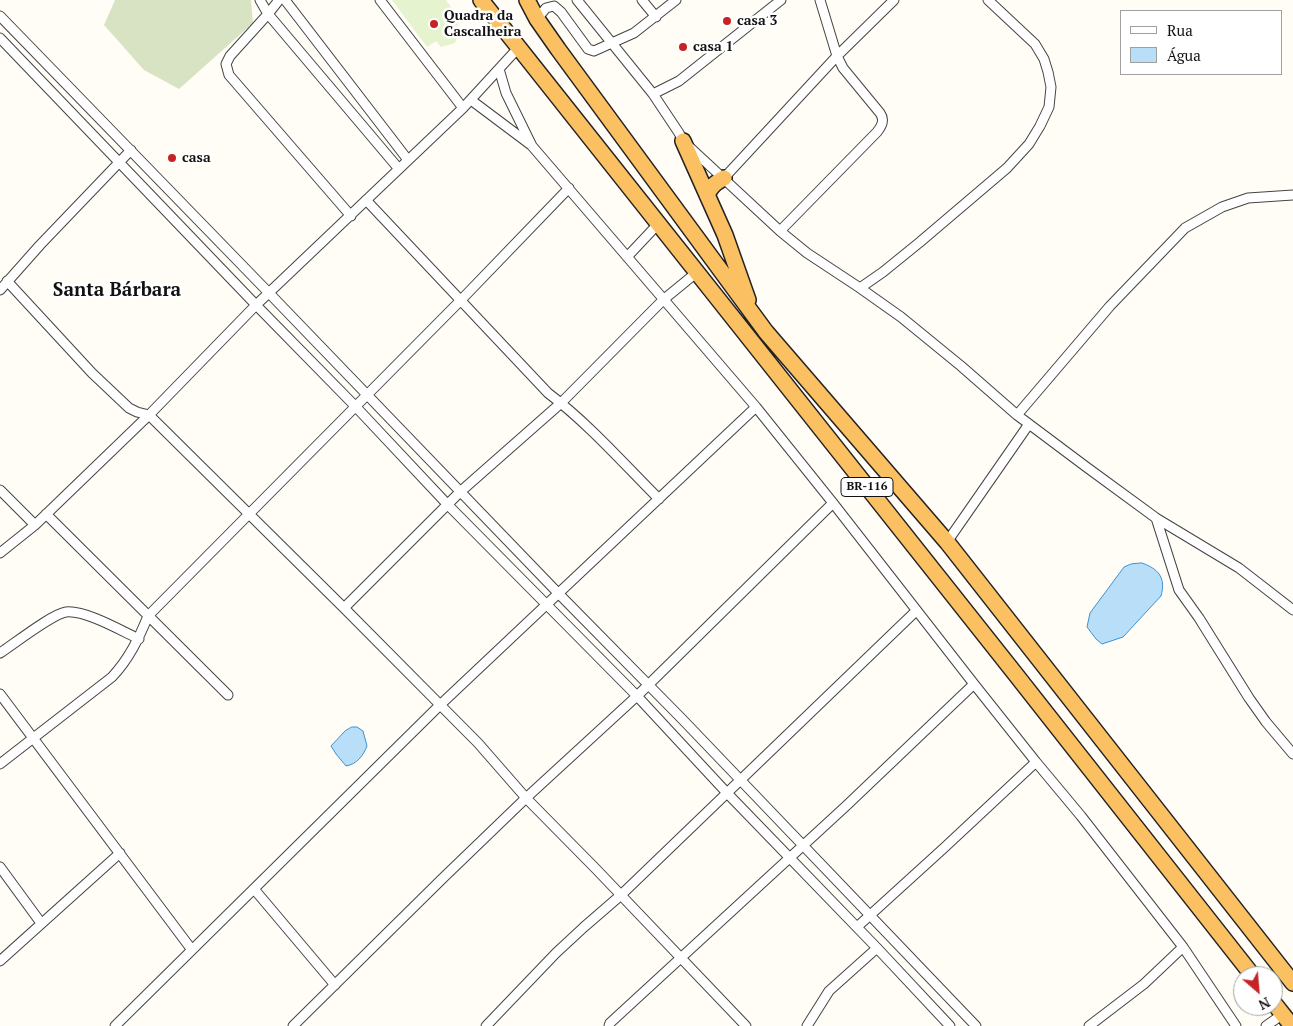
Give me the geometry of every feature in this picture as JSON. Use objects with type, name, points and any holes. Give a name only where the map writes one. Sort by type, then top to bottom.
[{"type":"highway","name":"BR-116","points":[[481,0],[1245,966]]},
{"type":"highway","points":[[527,0],[537,19],[766,332],[947,542],[1293,983]]},
{"type":"highway","points":[[683,141],[725,234],[753,315]]},
{"type":"highway","points":[[707,195],[713,185],[724,178]]},
{"type":"street","points":[[260,0],[268,14],[399,169]]},
{"type":"street","points":[[279,0],[230,56],[226,64],[229,75],[350,216]]},
{"type":"street","points":[[285,0],[408,160]]},
{"type":"street","points":[[380,0],[463,108]]},
{"type":"street","points":[[577,0],[653,94],[683,141],[780,231],[807,253],[901,318],[962,366],[1016,415],[1085,466],[1156,518],[1239,568],[1293,610]]},
{"type":"street","points":[[642,0],[656,17]]},
{"type":"street","points":[[537,19],[546,8],[554,6],[588,49],[594,51],[634,33],[676,0]]},
{"type":"street","points":[[653,94],[679,81],[781,0]]},
{"type":"street","points":[[780,231],[882,125],[882,115],[843,68],[837,56],[820,0]]},
{"type":"street","points":[[724,178],[837,56],[894,0]]},
{"type":"street","points":[[860,288],[920,242],[1007,168],[1029,144],[1049,107],[1051,87],[1044,59],[1035,44],[988,0]]},
{"type":"street","points":[[0,16],[558,594],[741,780],[976,1026]]},
{"type":"street","points":[[0,38],[448,505],[637,696],[950,1026]]},
{"type":"street","points":[[0,553],[35,525],[149,415],[256,305],[463,108],[519,47]]},
{"type":"street","points":[[499,69],[506,93],[532,146]]},
{"type":"street","points":[[471,100],[532,146],[756,407],[1183,947],[1236,1026]]},
{"type":"street","points":[[0,290],[40,245],[131,150]]},
{"type":"street","points":[[0,764],[112,677],[123,666],[148,616],[356,407],[569,188]]},
{"type":"street","points":[[1016,415],[1110,306],[1185,228],[1222,206],[1248,198],[1293,195]]},
{"type":"street","points":[[366,200],[542,387],[600,440],[659,499]]},
{"type":"street","points":[[187,233],[198,220]]},
{"type":"street","points":[[627,257],[658,224]]},
{"type":"street","points":[[344,608],[460,492],[561,403],[663,300],[696,273]]},
{"type":"street","points":[[8,281],[92,373],[129,408],[149,415],[344,608],[478,744],[526,798],[746,1026]]},
{"type":"street","points":[[115,1026],[440,706],[756,407]]},
{"type":"street","points":[[947,542],[1029,424]]},
{"type":"street","points":[[0,490],[35,525]]},
{"type":"street","points":[[293,1026],[526,798],[649,685],[833,503]]},
{"type":"street","points":[[46,514],[228,695]]},
{"type":"street","points":[[1156,518],[1179,590],[1199,618],[1249,698],[1293,754]]},
{"type":"street","points":[[486,1026],[556,953],[621,895],[916,611]]},
{"type":"street","points":[[0,653],[50,619],[65,612],[80,613],[94,618],[138,639]]},
{"type":"street","points":[[609,1026],[610,1023],[974,684]]},
{"type":"street","points":[[0,694],[192,950]]},
{"type":"street","points":[[857,927],[1036,762]]},
{"type":"street","points":[[0,961],[120,853]]},
{"type":"street","points":[[0,867],[41,923]]},
{"type":"street","points":[[254,889],[335,985]]},
{"type":"street","points":[[1089,1026],[1144,984],[1183,947]]},
{"type":"street","points":[[807,1026],[829,991],[877,948]]},
{"type":"street","points":[[943,1018],[956,1006]]},
{"type":"street","points":[[1266,1026],[1288,1020]]},
{"type":"green space","points":[[115,0],[251,0],[253,23],[179,89],[144,70],[104,25]]},
{"type":"green space","name":"Quadra da Cascalheira","points":[[392,0],[446,0],[460,20],[457,27],[459,32],[455,43],[441,47],[436,41],[427,47]]},
{"type":"water","points":[[1142,563],[1153,568],[1160,575],[1163,584],[1161,596],[1123,637],[1102,644],[1087,627],[1090,613],[1124,567]]},
{"type":"water","points":[[352,727],[357,727],[363,731],[367,746],[359,759],[346,766],[331,746],[345,731]]},
{"type":"place","name":"casa 3","points":[[727,21]]},
{"type":"place","name":"Quadra da Cascalheira","points":[[434,24]]},
{"type":"place","name":"casa 1","points":[[683,47]]},
{"type":"place","name":"casa","points":[[172,158]]},
{"type":"district","name":"Santa Bárbara","points":[[117,291]]}]
